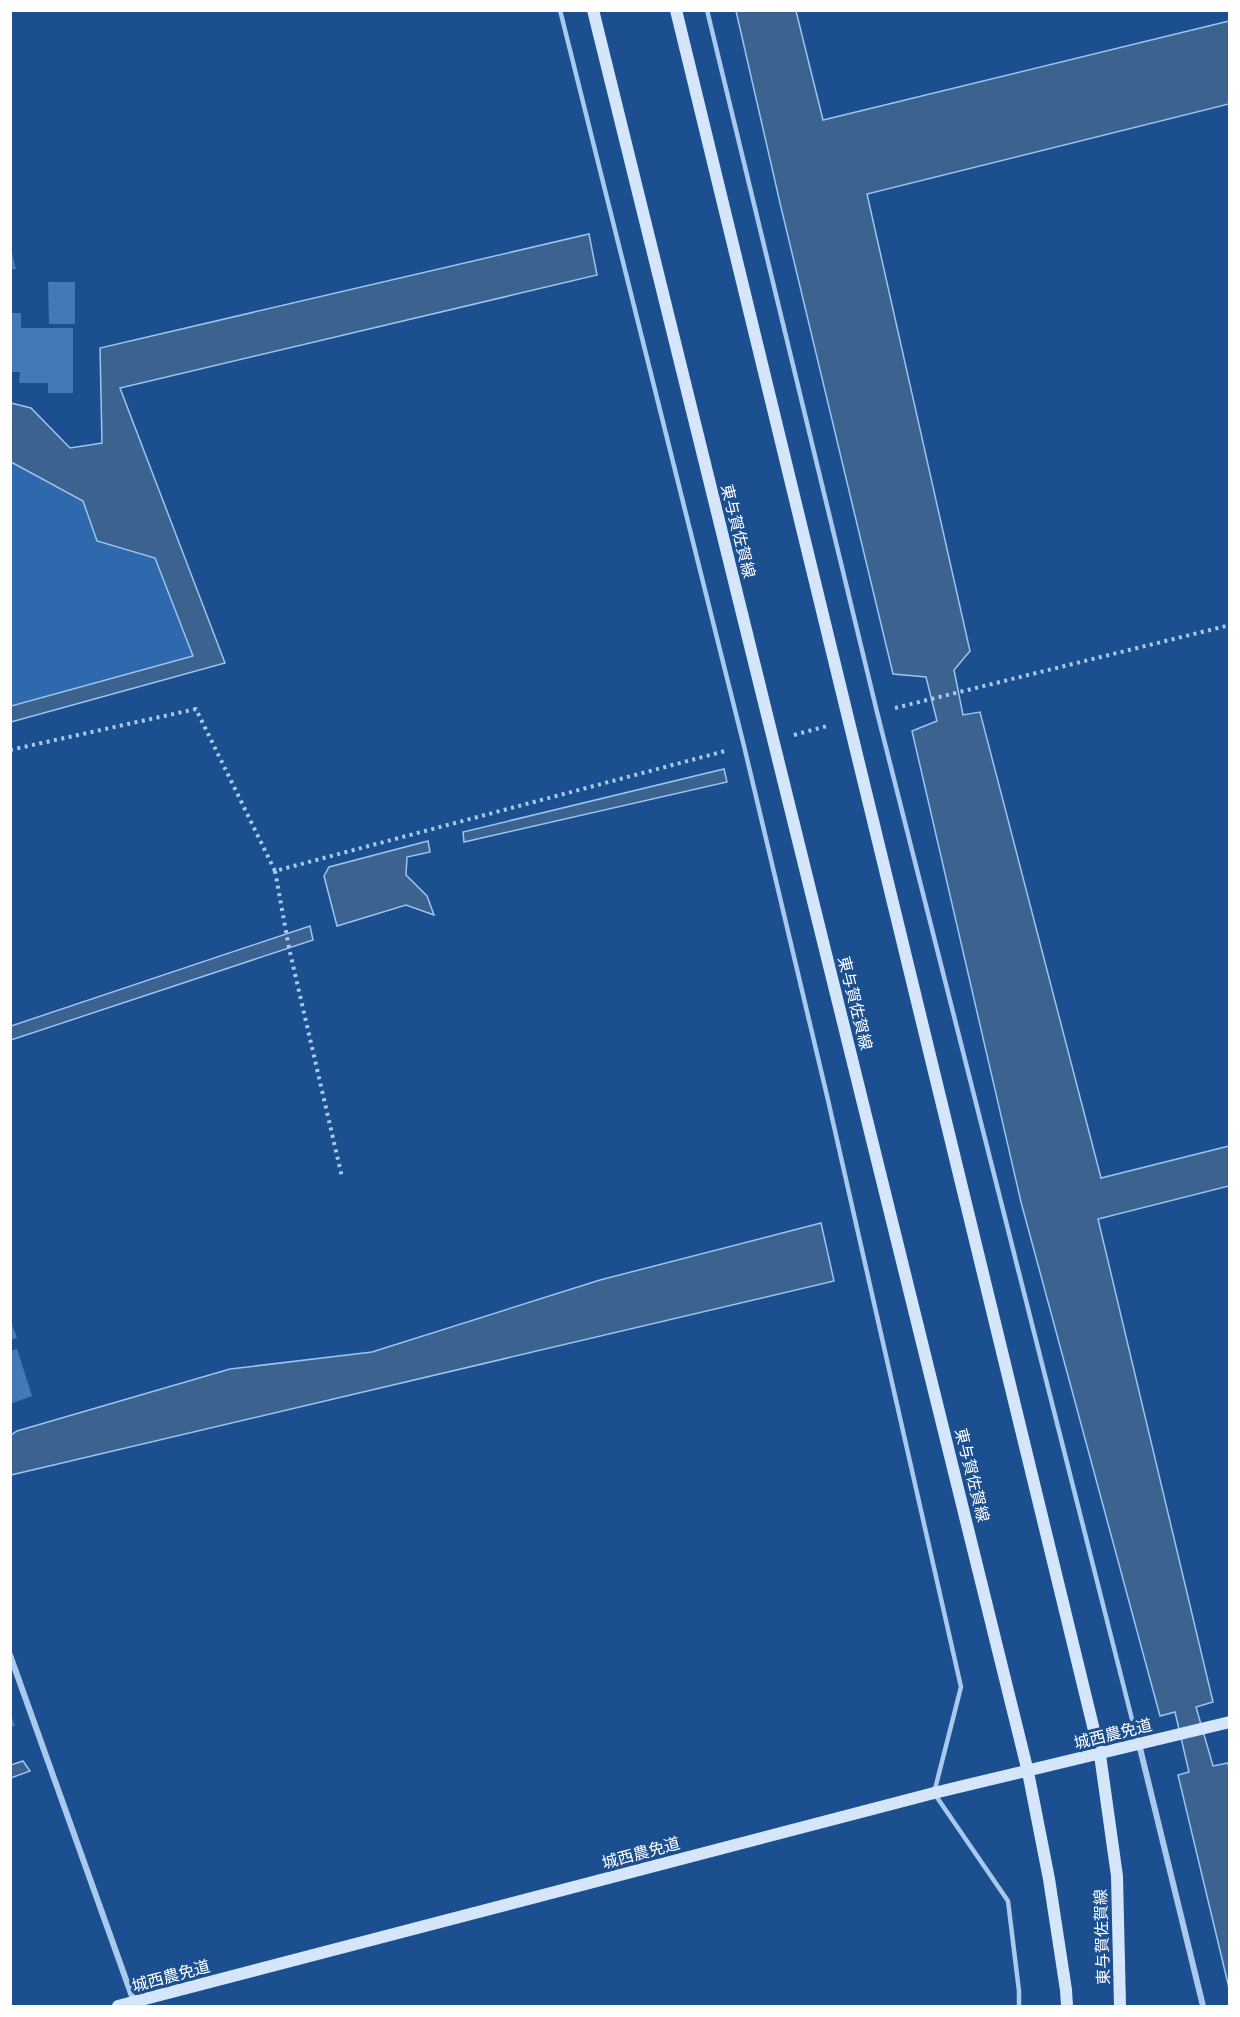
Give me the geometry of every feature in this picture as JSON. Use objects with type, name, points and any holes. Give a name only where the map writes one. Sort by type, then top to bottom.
[{"type":"main road","name":"東与賀佐賀線","points":[[593,10],[1028,1772],[1049,1879],[1067,2007]]},
{"type":"main road","name":"東与賀佐賀線","points":[[676,10],[1100,1755],[1117,1876],[1120,2007]]},
{"type":"main road","name":"城西農免道","points":[[118,2007],[934,1793],[1230,1722]]},
{"type":"street","points":[[10,1655],[135,2002]]},
{"type":"street","points":[[1139,1744],[1203,2007]]},
{"type":"lane","points":[[560,10],[744,746],[828,1100],[961,1687],[934,1793],[1008,1901],[1019,2007]]},
{"type":"lane","points":[[707,10],[877,712],[1139,1744]]},
{"type":"path","points":[[877,712],[1230,625]]},
{"type":"path","points":[[10,750],[196,709],[275,871],[289,948],[342,1177]]},
{"type":"path","points":[[773,740],[847,720]]},
{"type":"path","points":[[275,871],[744,746]]},
{"type":"shaded area","points":[[736,11],[796,11],[823,120],[1229,21],[1229,104],[867,194],[970,651],[954,670],[963,715],[980,712],[1101,1178],[1229,1146],[1229,1186],[1098,1219],[1213,1702],[1196,1707],[1213,1766],[1228,1763],[1229,1988],[1178,1775],[1189,1772],[1175,1712],[1160,1716],[1021,1202],[912,731],[937,721],[926,677],[893,674]]},
{"type":"shaded area","points":[[589,234],[597,275],[120,388],[225,663],[11,722],[11,706],[193,656],[155,558],[97,541],[83,501],[11,462],[11,403],[31,408],[70,448],[102,443],[100,348]]},
{"type":"shaded area","points":[[11,462],[83,501],[97,541],[155,558],[193,657],[11,706]]},
{"type":"shaded area","points":[[724,769],[727,782],[464,842],[463,832]]},
{"type":"shaded area","points":[[428,841],[430,852],[407,857],[406,875],[427,896],[434,915],[406,905],[337,926],[324,876],[329,867]]},
{"type":"shaded area","points":[[310,926],[313,940],[11,1040],[11,1026]]},
{"type":"shaded area","points":[[821,1223],[834,1281],[11,1475],[11,1435],[17,1431],[230,1369],[372,1352],[600,1280]]},
{"type":"shaded area","points":[[23,1761],[30,1771],[11,1778],[11,1765]]},
{"type":"building","points":[[10,245],[16,269],[10,270]]},
{"type":"building","points":[[48,282],[75,282],[75,324],[49,324]]},
{"type":"building","points":[[10,313],[21,313],[21,328],[73,328],[73,393],[48,393],[48,383],[19,383],[20,372],[10,372]]},
{"type":"building","points":[[10,1319],[17,1338],[10,1340]]},
{"type":"building","points":[[17,1349],[32,1396],[10,1404],[10,1351]]},
{"type":"building","points":[[10,1712],[15,1726],[10,1727]]}]
